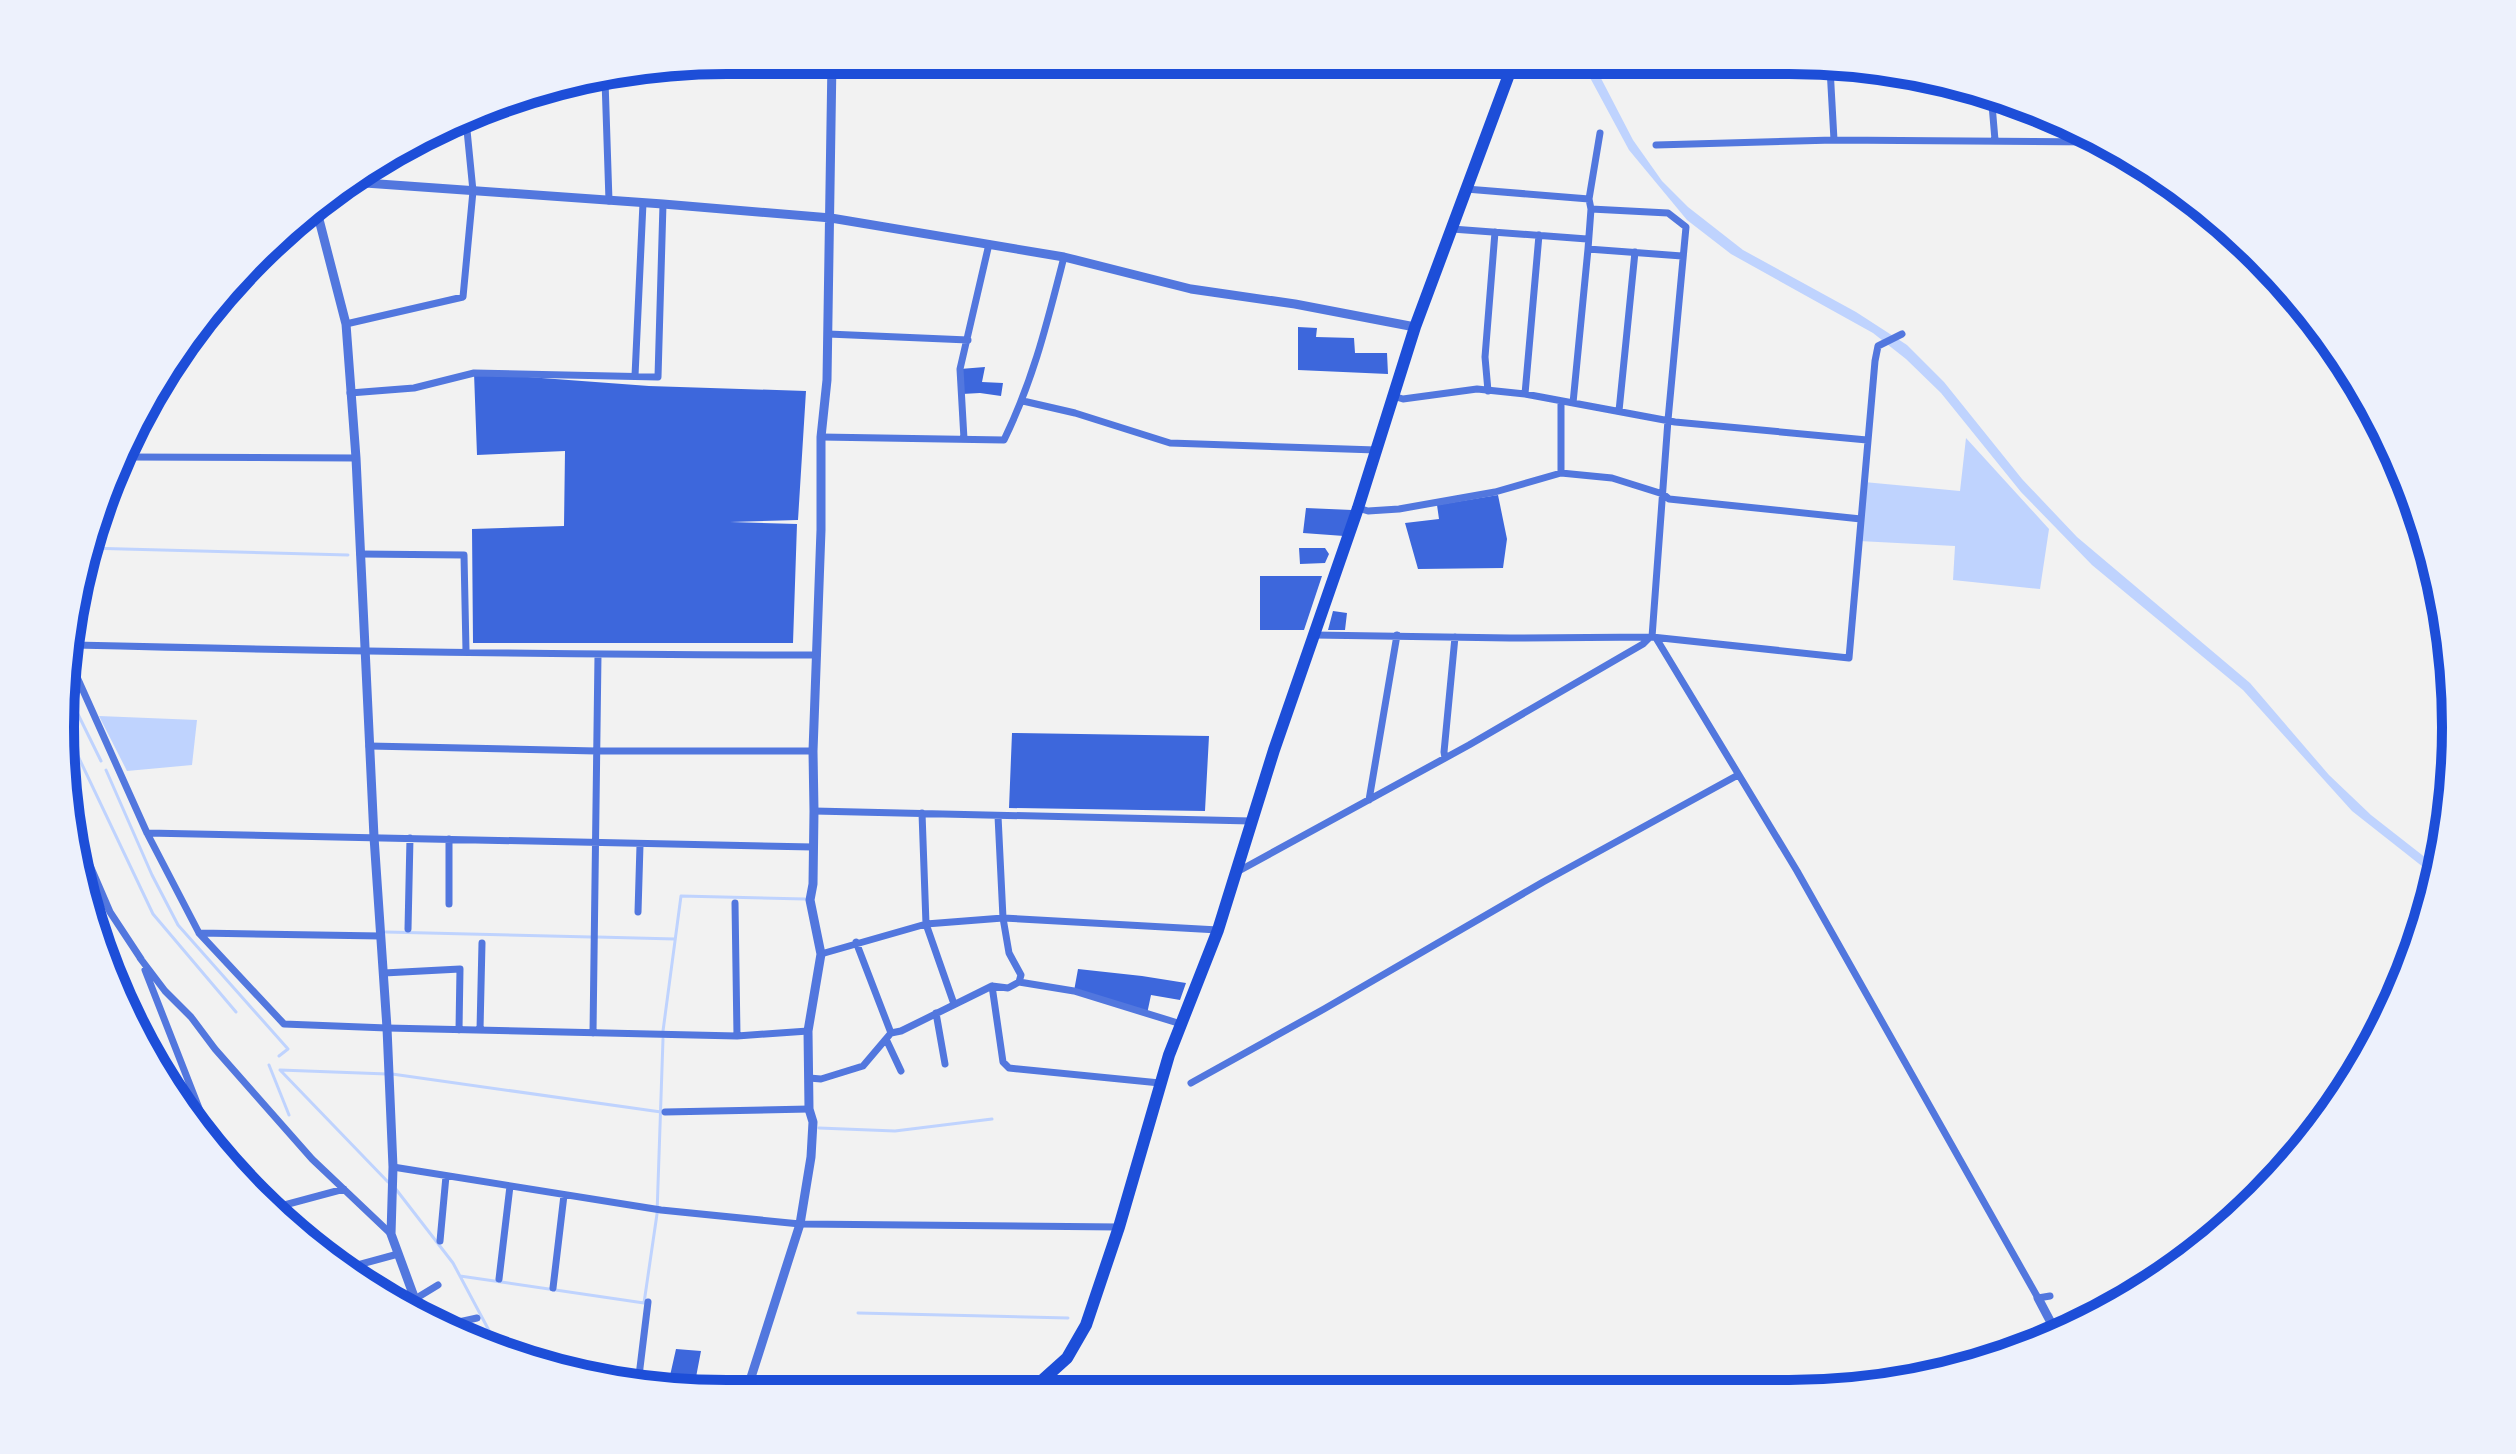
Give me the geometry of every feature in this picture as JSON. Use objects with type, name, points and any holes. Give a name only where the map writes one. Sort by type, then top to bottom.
[{"type":"main road","points":[[1042,1380],[1067,1358],[1078,1342],[1119,1227],[1160,1083],[1218,930],[1251,821],[1358,508],[1415,327],[1509,74]]},
{"type":"street","points":[[750,1380],[800,1224],[811,1157],[813,1122],[809,1109],[808,1031],[821,954],[810,900],[821,437],[827,380],[832,74]]},
{"type":"street","points":[[1830,75],[1834,140]]},
{"type":"street","points":[[605,86],[609,201]]},
{"type":"street","points":[[1992,107],[1995,140]]},
{"type":"street","points":[[346,324],[463,297],[473,191],[467,128]]},
{"type":"street","points":[[1573,403],[1588,249],[1589,199],[1600,133]]},
{"type":"street","points":[[1656,145],[1834,140],[2079,142]]},
{"type":"street","points":[[365,183],[831,218],[1064,257],[1191,289],[1295,304],[1415,327]]},
{"type":"street","points":[[1466,189],[1589,199]]},
{"type":"street","points":[[635,376],[643,203]]},
{"type":"street","points":[[350,393],[414,388],[474,373],[658,377],[663,204]]},
{"type":"street","points":[[1591,209],[1668,213],[1686,227],[1668,420],[1653,638],[1797,871],[2052,1324]]},
{"type":"street","points":[[319,218],[346,324],[356,458],[369,746],[387,1028],[393,1167],[391,1234],[415,1299],[438,1285]]},
{"type":"street","points":[[1452,229],[1587,239]]},
{"type":"street","points":[[1488,391],[1485,357],[1495,232]]},
{"type":"street","points":[[1525,394],[1539,235]]},
{"type":"street","points":[[964,439],[960,369],[989,244]]},
{"type":"street","points":[[1588,249],[1682,256]]},
{"type":"street","points":[[1619,411],[1635,252]]},
{"type":"street","points":[[821,437],[1004,440],[1037,363],[1064,257]]},
{"type":"street","points":[[828,334],[968,340]]},
{"type":"street","points":[[1314,635],[1653,638],[1849,658],[1878,346],[1902,334]]},
{"type":"street","points":[[1393,396],[1403,399],[1477,389],[1525,394],[1668,420],[1867,440]]},
{"type":"street","points":[[1023,401],[1075,413],[1170,443],[1376,450]]},
{"type":"street","points":[[1561,402],[1561,473]]},
{"type":"street","points":[[133,457],[356,458]]},
{"type":"street","points":[[1358,508],[1368,511],[1399,509],[1495,492],[1561,473],[1612,478],[1663,494],[1669,499],[1861,519]]},
{"type":"street","points":[[360,554],[464,555],[466,651]]},
{"type":"street","points":[[1369,800],[1397,635]]},
{"type":"street","points":[[1445,758],[1455,637]]},
{"type":"street","points":[[1235,873],[1445,758],[1653,638]]},
{"type":"street","points":[[80,645],[364,653],[466,651],[598,655],[817,655]]},
{"type":"street","points":[[593,1033],[598,655]]},
{"type":"street","points":[[76,675],[147,833],[199,933],[284,1024],[737,1036],[808,1031]]},
{"type":"street","points":[[369,746],[596,751],[813,751]]},
{"type":"street","points":[[1191,1083],[1738,775]]},
{"type":"street","points":[[814,811],[1251,821]]},
{"type":"street","points":[[922,813],[926,924],[954,1004]]},
{"type":"street","points":[[998,816],[1003,918],[1009,953],[1021,975],[1019,982]]},
{"type":"street","points":[[147,833],[813,847]]},
{"type":"street","points":[[408,929],[410,838]]},
{"type":"street","points":[[449,839],[449,904]]},
{"type":"street","points":[[638,912],[640,845]]},
{"type":"street","points":[[89,863],[110,912],[165,991],[191,1017],[215,1049],[312,1159],[391,1234]]},
{"type":"street","points":[[735,903],[737,1036]]},
{"type":"street","points":[[821,954],[926,924],[1003,918],[1218,930]]},
{"type":"street","points":[[199,933],[381,936]]},
{"type":"street","points":[[856,942],[901,1071]]},
{"type":"street","points":[[480,1030],[482,943]]},
{"type":"street","points":[[140,958],[201,1114]]},
{"type":"street","points":[[384,973],[460,969],[459,1030]]},
{"type":"street","points":[[809,1078],[821,1079],[863,1066],[888,1036],[992,986],[1008,988],[1019,982],[1074,991],[1181,1024]]},
{"type":"street","points":[[992,986],[1003,1062],[1009,1068],[1160,1083]]},
{"type":"street","points":[[936,1013],[945,1064]]},
{"type":"street","points":[[665,1112],[809,1109]]},
{"type":"street","points":[[393,1167],[661,1210],[800,1224],[1119,1227]]},
{"type":"street","points":[[440,1241],[446,1176]]},
{"type":"street","points":[[499,1279],[510,1186]]},
{"type":"street","points":[[283,1205],[344,1189]]},
{"type":"street","points":[[553,1288],[564,1195]]},
{"type":"street","points":[[357,1265],[398,1254]]},
{"type":"street","points":[[2038,1298],[2050,1296]]},
{"type":"street","points":[[639,1374],[648,1302]]},
{"type":"street","points":[[459,1322],[477,1318]]},
{"type":"water","points":[[1588,74],[1599,74],[1633,140],[1662,181],[1688,207],[1743,250],[1856,312],[1907,345],[1944,382],[2022,479],[2077,537],[2250,683],[2329,775],[2371,815],[2428,859],[2426,869],[2352,811],[2243,690],[2092,565],[2021,492],[1941,393],[1906,359],[1873,333],[1731,254],[1687,220],[1629,150]]},
{"type":"water","points":[[1966,438],[2049,529],[2040,589],[1953,580],[1955,546],[1859,541],[1864,482],[1960,491]]},
{"type":"water","points":[[99,716],[197,720],[192,765],[127,771]]},
{"type":"building","points":[[1298,327],[1317,328],[1316,337],[1354,338],[1355,353],[1387,353],[1388,374],[1298,370]]},
{"type":"building","points":[[985,367],[982,382],[1003,383],[1001,396],[962,394],[960,369]]},
{"type":"building","points":[[474,373],[649,386],[806,391],[798,520],[730,522],[797,524],[793,643],[473,643],[472,529],[564,526],[565,451],[477,455]]},
{"type":"building","points":[[1498,495],[1507,539],[1503,568],[1418,569],[1405,523],[1439,519],[1437,505]]},
{"type":"building","points":[[1306,508],[1352,510],[1344,536],[1303,533]]},
{"type":"building","points":[[1299,548],[1325,548],[1329,554],[1325,563],[1300,564]]},
{"type":"building","points":[[1260,576],[1322,576],[1304,630],[1260,630]]},
{"type":"building","points":[[1333,611],[1347,613],[1345,630],[1328,630]]},
{"type":"building","points":[[1012,733],[1209,736],[1205,811],[1009,808]]},
{"type":"building","points":[[1078,969],[1186,983],[1180,1000],[1151,995],[1147,1014],[1074,991]]},
{"type":"building","points":[[676,1349],[701,1351],[696,1379],[670,1377]]},
{"type":"waterway","points":[[99,548],[348,555]]},
{"type":"waterway","points":[[74,707],[101,761]]},
{"type":"waterway","points":[[75,749],[153,914],[236,1012]]},
{"type":"waterway","points":[[106,770],[152,875],[178,925],[288,1049],[279,1056]]},
{"type":"waterway","points":[[663,1031],[681,896],[805,899]]},
{"type":"waterway","points":[[386,932],[591,937]]},
{"type":"waterway","points":[[597,937],[675,939]]},
{"type":"waterway","points":[[460,1276],[644,1303],[657,1214],[663,1039]]},
{"type":"waterway","points":[[269,1065],[289,1115]]},
{"type":"waterway","points":[[280,1070],[388,1182]]},
{"type":"waterway","points":[[280,1070],[387,1074]]},
{"type":"waterway","points":[[392,1074],[661,1112]]},
{"type":"waterway","points":[[819,1128],[895,1131],[992,1119]]},
{"type":"waterway","points":[[395,1188],[453,1263],[492,1336]]},
{"type":"waterway","points":[[858,1313],[1068,1318]]}]
